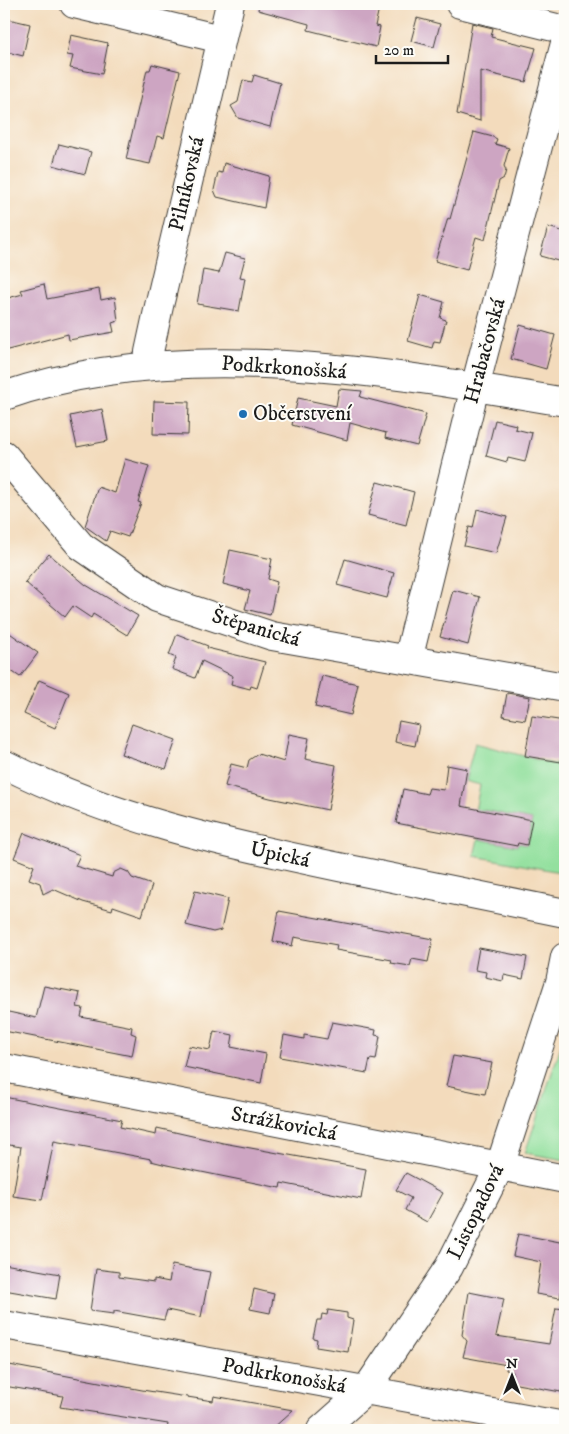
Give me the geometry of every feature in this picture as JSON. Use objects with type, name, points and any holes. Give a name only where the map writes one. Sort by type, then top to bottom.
[{"type":"street","points":[[74,4],[221,39]]},
{"type":"street","name":"Pilníkovská","points":[[150,365],[149,352],[159,306],[230,4]]},
{"type":"street","points":[[460,4],[565,30]]},
{"type":"street","name":"Hrabačovská","points":[[408,660],[475,387],[565,43]]},
{"type":"street","name":"Podkrkonošská","points":[[4,396],[73,378],[150,365],[218,363],[278,365],[475,387],[565,402]]},
{"type":"street","name":"Štěpanická","points":[[4,456],[80,546],[157,598],[272,636],[565,687]]},
{"type":"street","name":"Úpická","points":[[4,764],[105,809],[180,832],[565,913]]},
{"type":"street","name":"Listopadová","points":[[321,1430],[366,1390],[449,1267],[500,1166],[560,982],[565,957]]},
{"type":"street","name":"Strážkovická","points":[[4,1068],[565,1179]]},
{"type":"street","name":"Podkrkonošská","points":[[4,1325],[565,1426]]},
{"type":"green space","points":[[475,743],[565,767],[565,873],[474,856],[478,839],[517,846],[518,843],[527,845],[532,820],[483,810],[475,811],[480,785],[465,781]]},
{"type":"green space","points":[[565,1034],[565,1160],[525,1153]]},
{"type":"building","points":[[259,4],[361,4],[379,8],[375,26],[380,27],[376,47],[308,30],[309,24],[258,10]]},
{"type":"building","points":[[4,18],[30,24],[23,56],[4,51]]},
{"type":"building","points":[[417,18],[440,24],[434,47],[411,41]]},
{"type":"building","points":[[472,23],[493,28],[491,37],[536,48],[526,82],[480,71],[480,121],[457,114]]},
{"type":"building","points":[[71,35],[108,43],[102,74],[70,68],[73,56],[67,55]]},
{"type":"building","points":[[152,64],[180,71],[164,138],[157,136],[150,164],[126,159],[147,70],[150,70]]},
{"type":"building","points":[[254,75],[280,83],[270,127],[238,118],[231,106],[238,102],[243,80],[252,82]]},
{"type":"building","points":[[474,132],[493,137],[497,139],[495,144],[509,148],[504,166],[506,170],[504,178],[499,181],[485,240],[476,237],[467,270],[435,261],[448,218],[450,219]]},
{"type":"building","points":[[59,144],[91,152],[85,174],[53,165]]},
{"type":"building","points":[[224,163],[269,176],[264,208],[217,197],[214,190],[218,172],[222,173]]},
{"type":"building","points":[[548,227],[565,232],[565,263],[540,256]]},
{"type":"building","points":[[225,253],[245,258],[240,277],[245,278],[239,311],[197,304],[203,270],[219,273]]},
{"type":"building","points":[[44,284],[47,299],[99,289],[101,300],[115,297],[118,321],[112,323],[114,332],[69,340],[68,334],[4,351],[4,299],[23,294],[21,290]]},
{"type":"building","points":[[420,295],[444,302],[440,318],[446,320],[440,342],[434,341],[432,348],[408,341]]},
{"type":"building","points":[[520,325],[555,335],[546,369],[511,359]]},
{"type":"building","points":[[339,389],[362,391],[360,397],[426,414],[417,446],[385,438],[386,433],[350,423],[347,440],[292,425],[298,398],[336,406]]},
{"type":"building","points":[[154,401],[189,402],[188,435],[153,434]]},
{"type":"building","points":[[102,409],[108,441],[77,447],[70,416]]},
{"type":"building","points":[[495,420],[516,425],[515,429],[532,433],[525,462],[508,458],[507,462],[486,456]]},
{"type":"building","points":[[125,459],[149,466],[138,502],[141,503],[128,537],[110,531],[106,541],[85,526],[98,487],[115,493]]},
{"type":"building","points":[[377,482],[414,492],[406,525],[368,515]]},
{"type":"building","points":[[477,509],[507,517],[496,553],[464,546],[469,527],[473,528]]},
{"type":"building","points":[[230,550],[272,559],[268,579],[277,582],[270,615],[245,609],[250,591],[223,584]]},
{"type":"building","points":[[49,554],[86,585],[138,616],[127,635],[93,614],[91,618],[73,606],[65,617],[25,582]]},
{"type":"building","points":[[345,559],[394,573],[387,598],[337,585]]},
{"type":"building","points":[[453,590],[480,597],[468,645],[440,637]]},
{"type":"building","points":[[4,629],[38,653],[20,677],[4,666]]},
{"type":"building","points":[[177,634],[208,646],[207,648],[265,662],[257,688],[251,686],[250,689],[231,684],[233,676],[202,661],[195,678],[172,669],[176,658],[169,655]]},
{"type":"building","points":[[322,676],[358,684],[351,715],[315,707]]},
{"type":"building","points":[[39,680],[69,693],[55,728],[24,714]]},
{"type":"building","points":[[507,693],[530,697],[525,720],[503,716]]},
{"type":"building","points":[[532,716],[565,721],[561,762],[525,756]]},
{"type":"building","points":[[399,721],[419,725],[415,746],[395,742]]},
{"type":"building","points":[[132,724],[176,740],[166,769],[121,754]]},
{"type":"building","points":[[289,734],[309,738],[305,759],[336,765],[328,810],[225,786],[231,764],[247,768],[249,760],[258,754],[284,762]]},
{"type":"building","points":[[447,765],[467,769],[461,806],[532,820],[527,845],[518,843],[517,846],[396,823],[403,789],[427,794],[429,788],[444,790]]},
{"type":"building","points":[[24,833],[80,855],[75,866],[112,877],[113,873],[121,869],[128,872],[132,878],[152,885],[142,916],[113,906],[112,910],[83,902],[53,889],[43,894],[40,883],[29,879],[34,866],[14,858]]},
{"type":"building","points":[[195,891],[228,899],[221,930],[213,932],[186,925]]},
{"type":"building","points":[[279,911],[433,939],[428,962],[412,959],[410,966],[391,963],[392,960],[336,950],[337,945],[294,937],[292,946],[273,941]]},
{"type":"building","points":[[479,948],[527,957],[523,979],[504,975],[503,981],[485,977],[486,972],[475,970]]},
{"type":"building","points":[[44,986],[80,993],[77,1007],[83,1008],[81,1017],[132,1027],[131,1033],[136,1035],[132,1056],[4,1031],[4,1011],[36,1018]]},
{"type":"building","points":[[332,1022],[376,1030],[375,1035],[380,1036],[376,1060],[370,1059],[367,1073],[280,1057],[284,1035],[304,1039],[304,1035],[327,1039]]},
{"type":"building","points":[[214,1031],[233,1035],[231,1047],[266,1054],[261,1083],[184,1067],[189,1046],[210,1050]]},
{"type":"building","points":[[453,1056],[492,1063],[485,1094],[446,1086]]},
{"type":"building","points":[[4,1097],[122,1120],[120,1127],[156,1135],[157,1128],[223,1143],[366,1169],[361,1199],[281,1183],[280,1188],[167,1165],[151,1161],[151,1159],[54,1141],[42,1200],[13,1196],[21,1147],[4,1144]]},
{"type":"building","points":[[406,1173],[443,1193],[427,1222],[405,1210],[411,1198],[396,1190]]},
{"type":"building","points":[[518,1234],[565,1243],[565,1271],[560,1298],[536,1294],[541,1262],[513,1256]]},
{"type":"building","points":[[4,1264],[60,1274],[56,1299],[4,1290]]},
{"type":"building","points":[[172,1265],[210,1272],[201,1317],[167,1310],[164,1320],[114,1311],[114,1314],[90,1311],[96,1269],[119,1272],[119,1277],[169,1282]]},
{"type":"building","points":[[254,1289],[274,1294],[270,1313],[250,1309]]},
{"type":"building","points":[[469,1292],[504,1299],[496,1336],[549,1344],[556,1308],[565,1309],[565,1368],[561,1392],[511,1383],[513,1372],[506,1370],[507,1365],[463,1357],[467,1341],[462,1335]]},
{"type":"building","points":[[328,1310],[347,1313],[347,1318],[353,1320],[348,1352],[316,1347],[317,1339],[313,1338],[317,1320],[321,1320],[322,1314],[327,1315]]},
{"type":"building","points":[[4,1364],[142,1390],[213,1401],[214,1396],[293,1410],[271,1430],[167,1430],[168,1424],[60,1407],[63,1396],[4,1386]]},
{"type":"place","name":"Občerstvení","points":[[243,414]]}]
